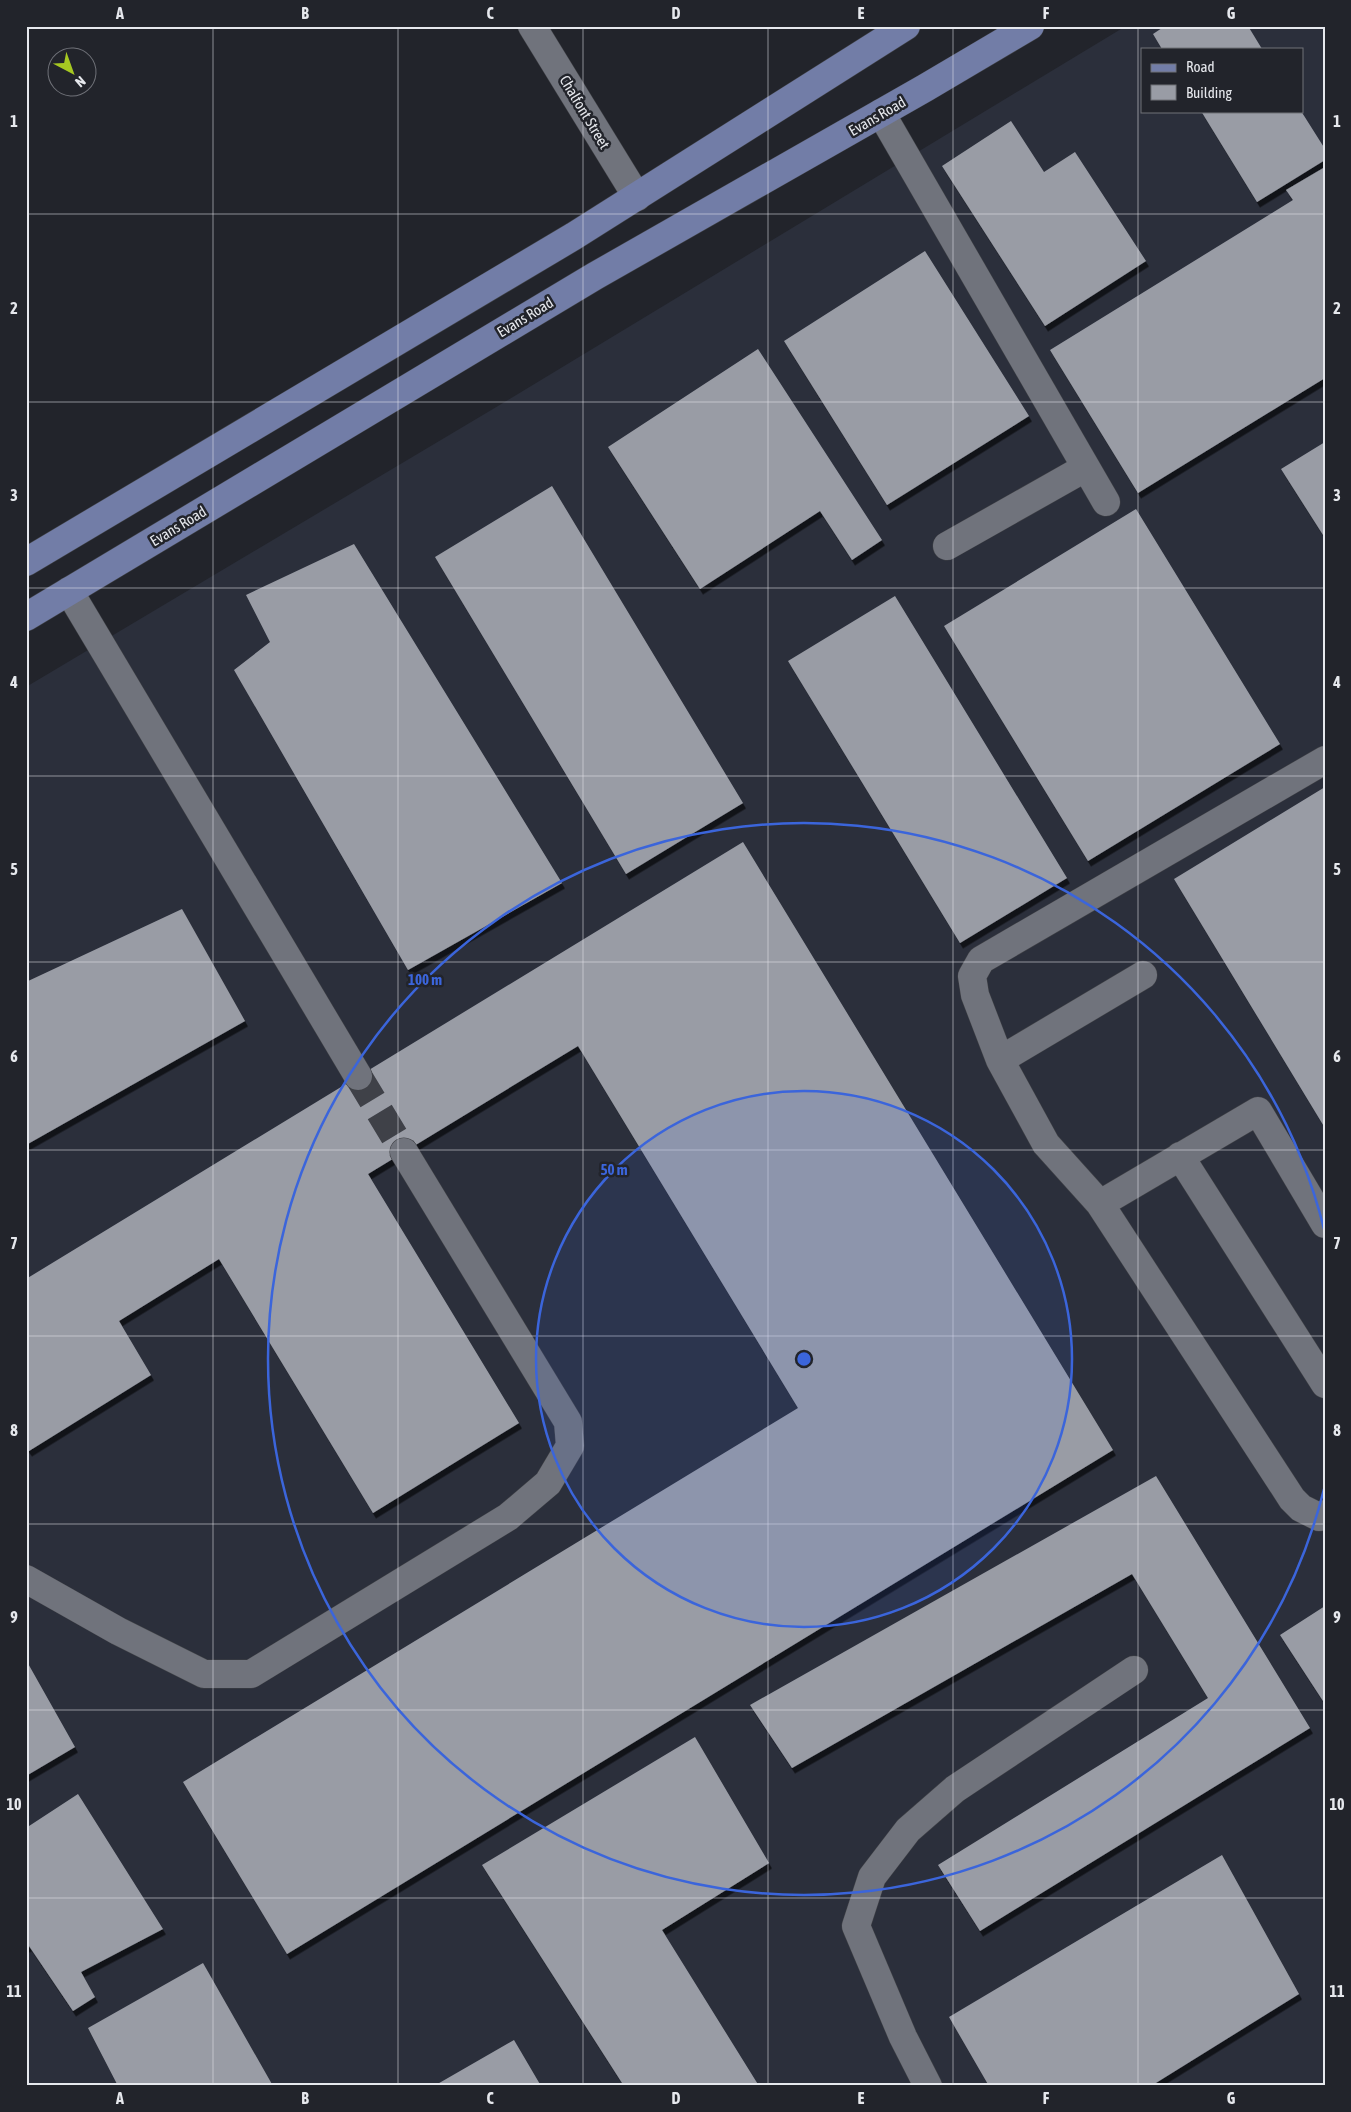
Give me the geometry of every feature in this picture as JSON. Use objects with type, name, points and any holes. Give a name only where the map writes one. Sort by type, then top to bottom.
[{"type":"main road","points":[[26,562],[637,197],[906,26]]},
{"type":"main road","name":"Evans Road","points":[[26,617],[595,276],[1030,26]]},
{"type":"street","name":"Chalfont Street","points":[[532,26],[637,197]]},
{"type":"street","points":[[881,113],[1106,502]]},
{"type":"street","points":[[947,546],[1085,468]]},
{"type":"street","points":[[69,592],[358,1076]]},
{"type":"street","points":[[1325,760],[981,960],[972,976],[976,995],[1000,1060],[1046,1144],[1100,1204],[1279,1482],[1301,1508],[1319,1517],[1325,1514]]},
{"type":"street","points":[[1000,1060],[1143,975]]},
{"type":"street","points":[[1100,1204],[1258,1111],[1325,1224]]},
{"type":"street","points":[[26,1579],[118,1631],[204,1674],[251,1674],[508,1517],[548,1483],[570,1446],[568,1422],[404,1152]]},
{"type":"street","points":[[1180,1156],[1325,1384]]},
{"type":"street","points":[[928,2086],[903,2037],[856,1926],[872,1877],[908,1830],[955,1789],[1134,1670]]},
{"type":"shaded area","points":[[1126,26],[1325,26],[1325,2086],[26,2086],[26,687],[498,406]]},
{"type":"building","points":[[1165,26],[1248,26],[1261,48],[1161,48],[1153,34]]},
{"type":"building","points":[[1202,112],[1302,112],[1325,149],[1325,160],[1257,202]]},
{"type":"building","points":[[1011,121],[1044,172],[1075,152],[1146,261],[1045,326],[942,166]]},
{"type":"building","points":[[1325,167],[1325,378],[1138,493],[1050,350],[1293,200],[1286,190]]},
{"type":"building","points":[[925,251],[1029,416],[887,505],[784,341]]},
{"type":"building","points":[[758,349],[882,540],[852,560],[820,511],[700,589],[608,447]]},
{"type":"building","points":[[1325,442],[1325,538],[1281,469]]},
{"type":"building","points":[[552,486],[743,803],[626,874],[435,557]]},
{"type":"building","points":[[1136,509],[1280,744],[1088,861],[944,626]]},
{"type":"building","points":[[354,544],[562,883],[408,970],[234,670],[270,642],[246,595]]},
{"type":"building","points":[[895,596],[1067,878],[960,943],[788,661]]},
{"type":"building","points":[[1325,787],[1325,1128],[1174,879]]},
{"type":"building","points":[[743,842],[1113,1450],[287,1954],[183,1782],[798,1408],[578,1046],[368,1174],[519,1423],[373,1513],[219,1259],[119,1321],[151,1375],[29,1451],[26,1447],[26,1279]]},
{"type":"building","points":[[182,909],[245,1021],[26,1145],[26,982]]},
{"type":"building","points":[[1156,1476],[1310,1728],[980,1931],[938,1865],[1208,1698],[1132,1574],[792,1768],[750,1705]]},
{"type":"building","points":[[1325,1606],[1325,1704],[1280,1635]]},
{"type":"building","points":[[26,1660],[75,1747],[26,1776]]},
{"type":"building","points":[[695,1737],[769,1863],[662,1930],[759,2086],[624,2086],[482,1865]]},
{"type":"building","points":[[78,1794],[163,1929],[81,1972],[95,1997],[73,2011],[29,1946],[26,1947],[26,1828]]},
{"type":"building","points":[[1222,1855],[1299,1994],[1151,2086],[989,2086],[949,2017]]},
{"type":"building","points":[[203,1963],[273,2086],[114,2086],[117,2084],[88,2028]]},
{"type":"building","points":[[514,2040],[541,2086],[434,2086]]},
{"type":"tunnel","points":[[358,1076],[404,1152]]}]
